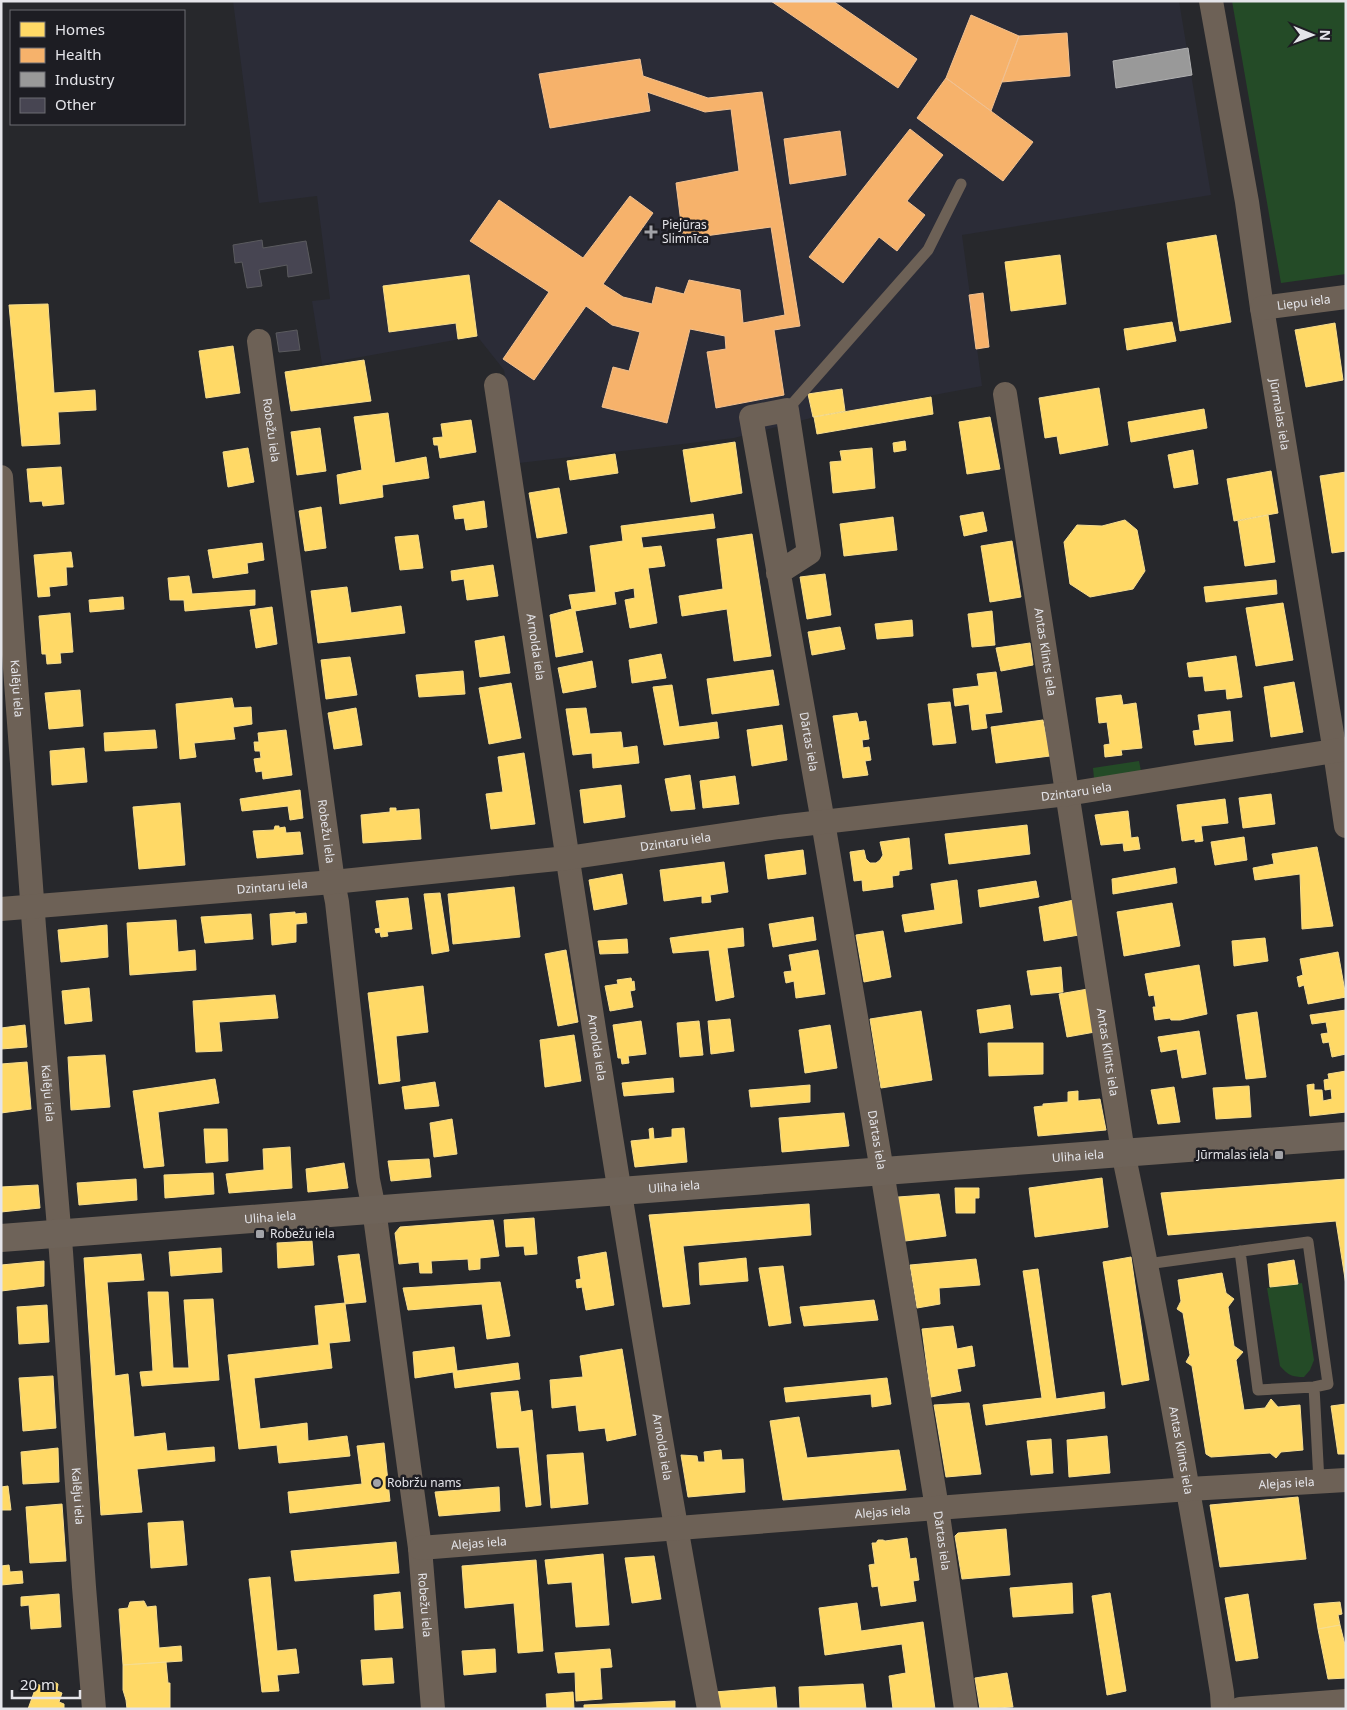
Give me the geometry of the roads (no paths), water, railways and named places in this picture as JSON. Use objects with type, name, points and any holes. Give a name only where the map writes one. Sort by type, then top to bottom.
[{"type":"main road","name":"Uliha iela","points":[[1,1238],[1346,1136]]},
{"type":"street","name":"Jūrmalas iela","points":[[1211,1],[1247,202],[1262,308],[1340,750],[1346,826]]},
{"type":"street","name":"Liepu iela","points":[[1262,308],[1346,297]]},
{"type":"street","name":"Robežu iela","points":[[260,341],[337,902],[368,1180],[374,1210],[420,1548],[433,1709]]},
{"type":"street","name":"Arnolda iela","points":[[496,385],[567,858],[620,1190],[675,1528],[709,1709]]},
{"type":"street","name":"Antas Klints iela","points":[[1005,394],[1123,1152],[1147,1264],[1189,1489],[1224,1709]]},
{"type":"street","name":"Dārtas iela","points":[[787,410],[751,416],[823,822],[938,1508],[966,1709]]},
{"type":"street","points":[[778,573],[808,553],[787,410]]},
{"type":"street","name":"Kalēju iela","points":[[1,477],[94,1709]]},
{"type":"street","name":"Dzintaru iela","points":[[1,909],[333,882],[567,858],[779,827],[1068,794],[1340,750]]},
{"type":"street","name":"Alejas iela","points":[[420,1548],[1189,1489],[1346,1480]]},
{"type":"street","points":[[1240,1709],[1346,1701]]},
{"type":"lane","points":[[787,410],[928,250],[960,184]]},
{"type":"lane","points":[[1147,1264],[1240,1251],[1308,1242],[1328,1384],[1314,1387],[1258,1390],[1240,1251]]},
{"type":"lane","points":[[1314,1387],[1319,1482]]},
{"type":"tram line","points":[[1336,1709],[1346,1708]]},
{"type":"place","name":"Piejūras Slimnīca","points":[[651,232]]},
{"type":"place","name":"Jūrmalas iela","points":[[1279,1155]]},
{"type":"place","name":"Robežu iela","points":[[260,1234]]},
{"type":"place","name":"Robržu nams","points":[[377,1483]]}]
